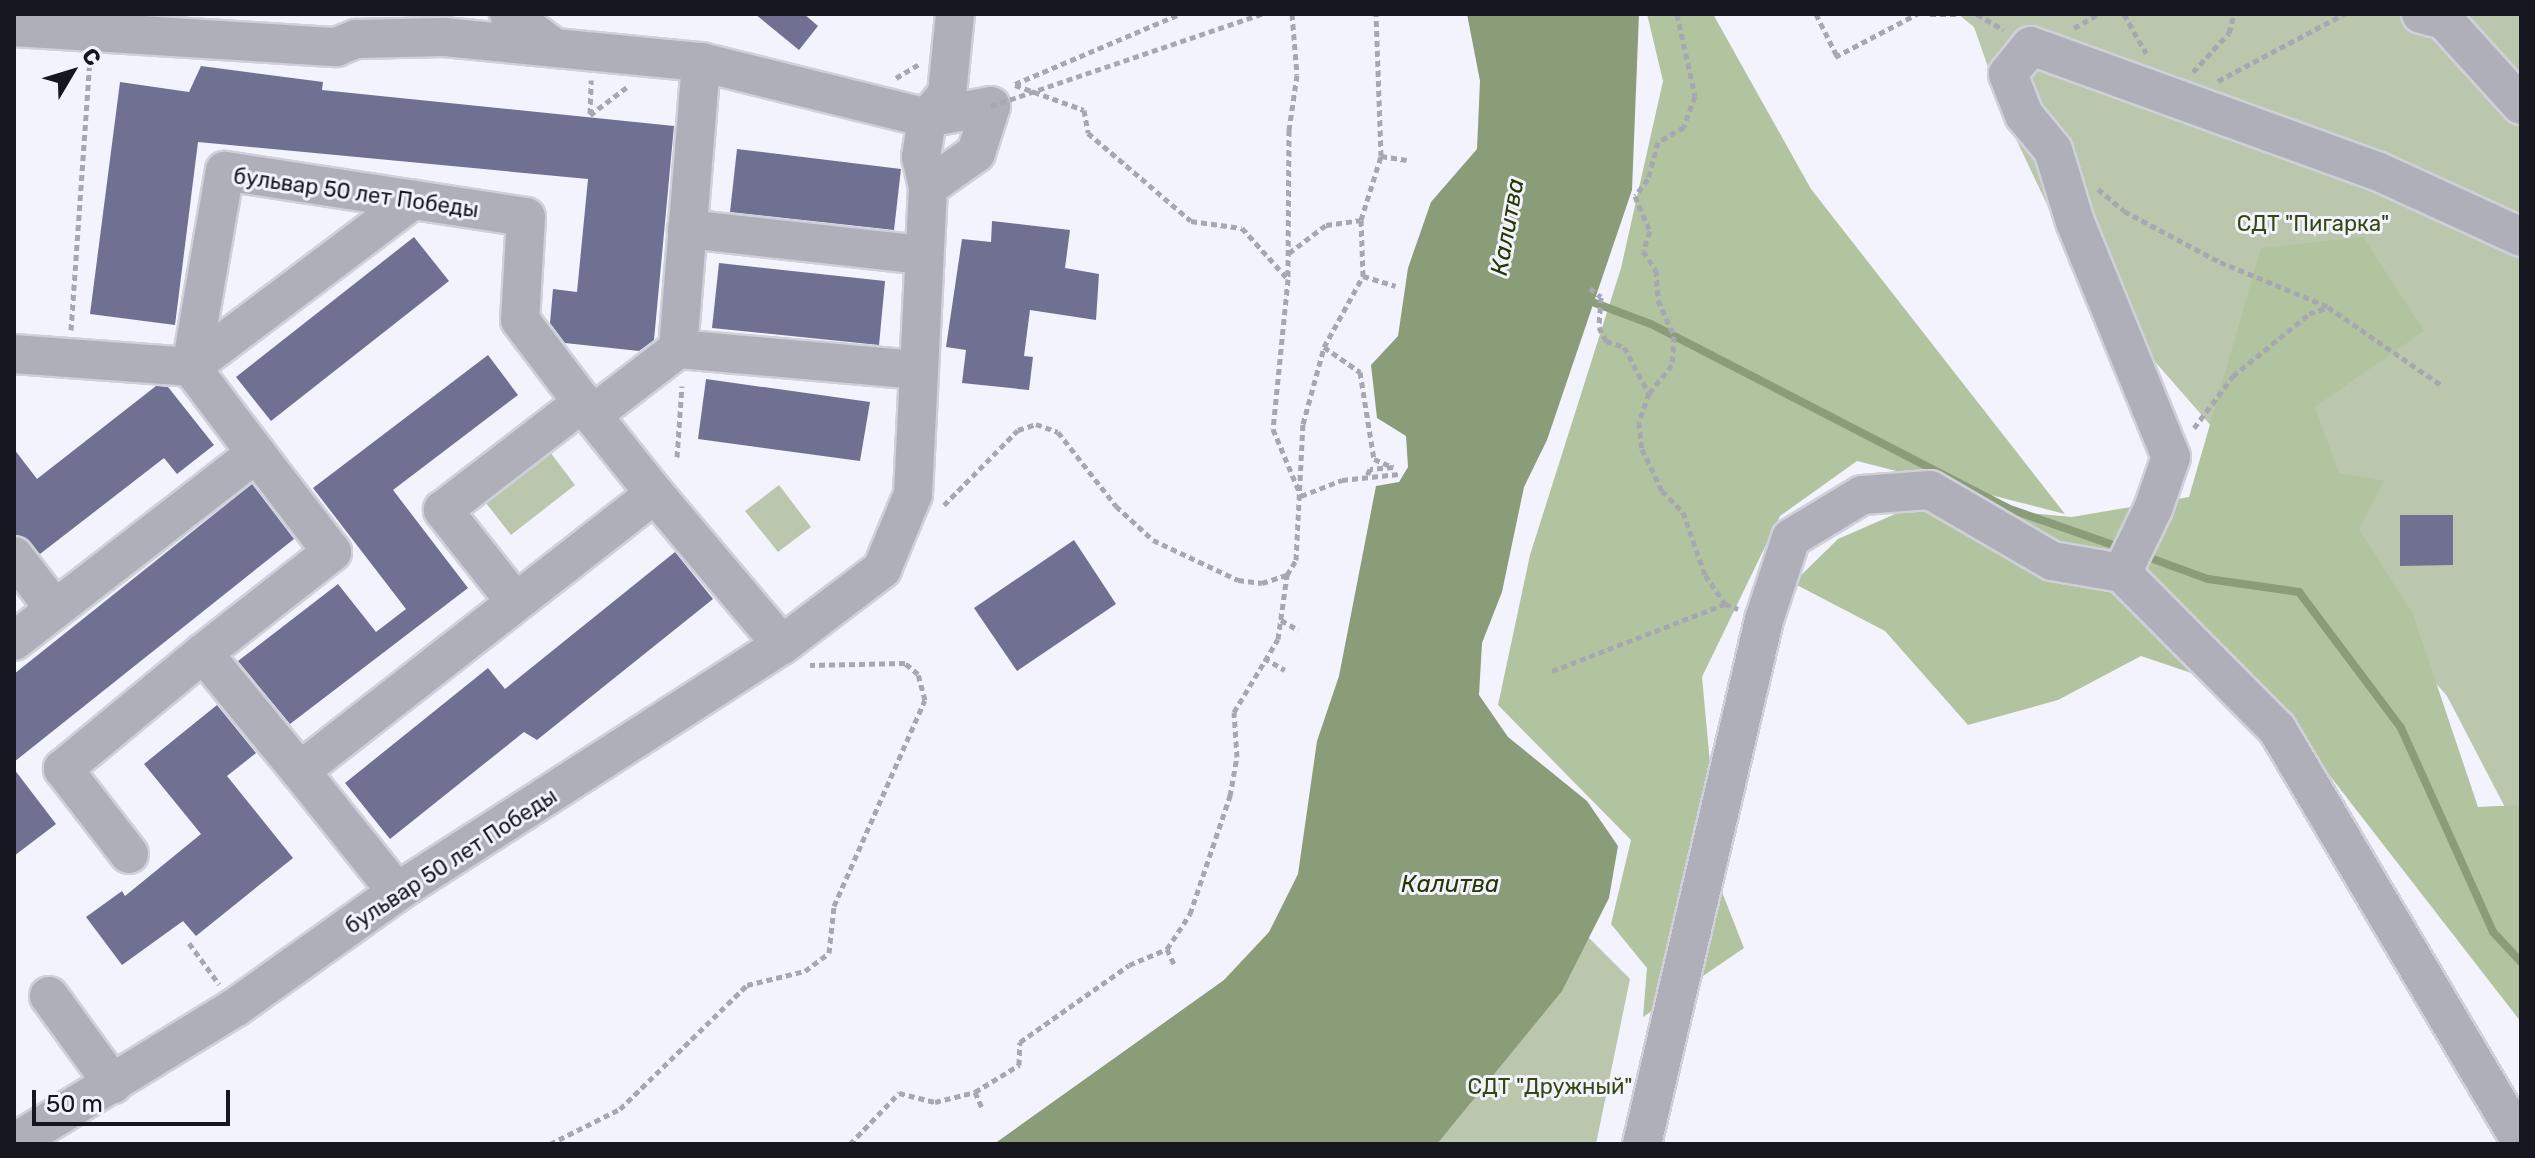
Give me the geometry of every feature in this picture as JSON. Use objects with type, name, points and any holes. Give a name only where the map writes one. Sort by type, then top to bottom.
[{"type":"street","points":[[509,14],[552,46]]},
{"type":"street","points":[[2435,16],[2509,65],[2521,105]]},
{"type":"street","points":[[14,27],[92,36],[336,47],[356,39],[444,37],[552,46],[701,62],[927,118],[1002,96]]},
{"type":"street","points":[[514,600],[443,510],[588,408],[681,349],[917,370],[928,187],[921,157],[927,118],[947,94],[952,30]]},
{"type":"street","points":[[2122,573],[2171,457],[2075,222],[2054,153],[2024,115],[2008,74],[2031,46],[2167,92],[2379,172],[2521,237]]},
{"type":"street","points":[[681,349],[701,62]]},
{"type":"street","points":[[928,187],[976,153],[1002,96]]},
{"type":"street","name":"бульвар 50 лет Победы","points":[[191,367],[225,171],[526,217],[520,320],[588,408]]},
{"type":"street","points":[[14,354],[191,367],[413,200]]},
{"type":"street","points":[[687,229],[923,255]]},
{"type":"street","points":[[129,854],[63,769],[332,552],[191,367]]},
{"type":"street","name":"бульвар 50 лет Победы","points":[[14,1143],[236,1007],[397,892],[782,645],[882,569],[913,494],[917,370]]},
{"type":"street","points":[[588,408],[655,494],[782,645]]},
{"type":"street","points":[[14,641],[256,453]]},
{"type":"street","points":[[1642,1144],[1764,620],[1791,538],[1862,495],[1930,490],[2052,561],[2122,573],[2277,729],[2521,1141]]},
{"type":"street","points":[[300,771],[514,600],[655,494]]},
{"type":"street","points":[[14,556],[55,609]]},
{"type":"street","points":[[203,653],[397,892]]},
{"type":"street","points":[[49,996],[113,1084]]},
{"type":"path","points":[[1002,96],[1180,14]]},
{"type":"path","points":[[1002,96],[1262,14]]},
{"type":"path","points":[[1292,14],[1297,75],[1289,130],[1288,279],[1273,429],[1301,496]]},
{"type":"path","points":[[850,1144],[899,1093],[935,1102],[975,1092],[1019,1065],[1020,1042],[1129,965],[1167,949],[1190,914],[1230,796],[1237,757],[1234,712],[1278,639],[1287,575],[1299,544],[1303,424],[1324,347],[1363,276],[1361,220],[1381,156],[1376,14]]},
{"type":"path","points":[[1677,14],[1695,96],[1684,127],[1658,142],[1648,179],[1635,196],[1650,231],[1643,251],[1656,270],[1658,300],[1674,336],[1672,365],[1649,393],[1639,422],[1642,449],[1662,491],[1683,512],[1705,575],[1725,604]]},
{"type":"path","points":[[1816,14],[1836,56],[1917,14]]},
{"type":"path","points":[[1930,14],[1959,14]]},
{"type":"path","points":[[2167,92],[2211,59],[2234,14]]},
{"type":"path","points":[[2167,92],[2191,96],[2344,14]]},
{"type":"path","points":[[860,100],[952,30]]},
{"type":"path","points":[[69,357],[92,36]]},
{"type":"path","points":[[1002,96],[1084,110],[1088,133],[1191,221],[1242,228],[1288,279]]},
{"type":"path","points":[[2054,153],[2124,211],[2220,262],[2328,307],[2441,385]]},
{"type":"path","points":[[1381,156],[1407,160]]},
{"type":"path","points":[[1289,253],[1326,225],[1361,220]]},
{"type":"path","points":[[1363,276],[1396,286]]},
{"type":"path","points":[[1590,288],[1601,297],[1599,327],[1606,341],[1624,347],[1649,393]]},
{"type":"path","points":[[2171,457],[2233,376],[2309,314],[2328,307]]},
{"type":"path","points":[[1324,347],[1360,372],[1374,459],[1393,467],[1370,469],[1366,478]]},
{"type":"path","points":[[677,457],[681,349]]},
{"type":"path","points":[[934,515],[1018,430],[1036,424],[1058,432],[1116,506],[1153,540],[1238,580],[1262,583],[1287,575]]},
{"type":"path","points":[[1301,496],[1366,478],[1399,474]]},
{"type":"path","points":[[1552,671],[1725,604],[1751,607]]},
{"type":"path","points":[[1281,620],[1298,630]]},
{"type":"path","points":[[1264,658],[1285,670]]},
{"type":"path","points":[[550,1144],[620,1109],[747,985],[805,971],[829,953],[834,906],[877,819],[925,700],[924,687],[905,663],[750,666]]},
{"type":"path","points":[[189,943],[236,1007]]},
{"type":"path","points":[[1167,949],[1175,966]]},
{"type":"path","points":[[975,1092],[983,1110]]},
{"type":"green space","name":"СДТ \"Пигарка\"","points":[[1958,14],[2521,14],[2521,838],[2447,696],[2082,278],[2006,118],[1974,27]]},
{"type":"green space","points":[[547,448],[575,485],[511,535],[482,498]]},
{"type":"green space","points":[[779,485],[811,527],[778,552],[745,511]]},
{"type":"green space","name":"СДТ \"Дружный\"","points":[[1579,928],[1630,979],[1596,1144],[1431,1144]]},
{"type":"shaded area","points":[[1647,14],[1713,14],[1811,189],[2065,514],[1857,461],[1780,516],[1702,677],[1722,892],[1744,948],[1643,1017],[1647,968],[1611,924],[1631,840],[1498,705],[1530,555],[1621,268],[1663,81]]},
{"type":"shaded area","points":[[2363,237],[2424,331],[2315,407],[2339,473],[2384,481],[2359,529],[2413,614],[2478,807],[2521,805],[2521,1022],[2271,700],[2141,656],[2058,700],[1968,725],[1885,631],[1793,583],[1838,539],[1902,511],[1989,509],[2072,517],[2189,497],[2261,248]]},
{"type":"water","name":"Калитва","points":[[1467,14],[1639,14],[1632,190],[1547,440],[1524,487],[1502,592],[1482,643],[1479,695],[1508,737],[1587,801],[1618,846],[1609,898],[1562,991],[1437,1144],[994,1144],[1224,980],[1269,932],[1298,874],[1317,741],[1339,676],[1376,486],[1399,482],[1408,467],[1406,436],[1377,418],[1371,365],[1398,336],[1408,268],[1431,202],[1477,149],[1480,81]]},
{"type":"building","points":[[755,14],[804,14],[818,26],[799,50]]},
{"type":"building","points":[[201,66],[323,82],[322,90],[674,126],[654,340],[639,351],[565,343],[550,323],[553,289],[577,292],[588,179],[198,142],[175,325],[90,314],[120,82],[189,92]]},
{"type":"building","points":[[737,149],[901,169],[894,230],[730,212]]},
{"type":"building","points":[[992,221],[1070,230],[1065,268],[1099,274],[1096,320],[1030,310],[1024,356],[1033,357],[1029,390],[962,383],[966,350],[946,347],[962,239],[991,242]]},
{"type":"building","points":[[414,237],[449,281],[271,421],[236,377]]},
{"type":"building","points":[[719,263],[885,281],[879,345],[712,328]]},
{"type":"building","points":[[488,355],[518,395],[393,490],[468,588],[290,724],[238,661],[338,584],[376,632],[406,609],[313,488]]},
{"type":"building","points":[[706,379],[870,402],[860,461],[698,439]]},
{"type":"building","points":[[156,386],[168,387],[214,445],[177,474],[164,458],[40,554],[15,535],[14,449],[37,479]]},
{"type":"building","points":[[252,484],[294,539],[14,762],[14,674]]},
{"type":"building","points":[[2400,515],[2453,515],[2453,565],[2400,566]]},
{"type":"building","points":[[1074,540],[1116,604],[1017,671],[974,608]]},
{"type":"building","points":[[675,552],[713,599],[537,740],[524,732],[390,839],[345,783],[488,668],[505,689]]},
{"type":"building","points":[[217,705],[256,753],[227,776],[293,858],[196,936],[183,921],[122,965],[86,917],[122,891],[125,896],[201,834],[144,764]]},
{"type":"building","points":[[14,769],[56,824],[14,856]]},
{"type":"waterway","points":[[1587,300],[1651,324],[2007,508],[2122,548]]},
{"type":"waterway","points":[[2142,555],[2208,579],[2299,592],[2401,728],[2493,932],[2521,962]]}]
